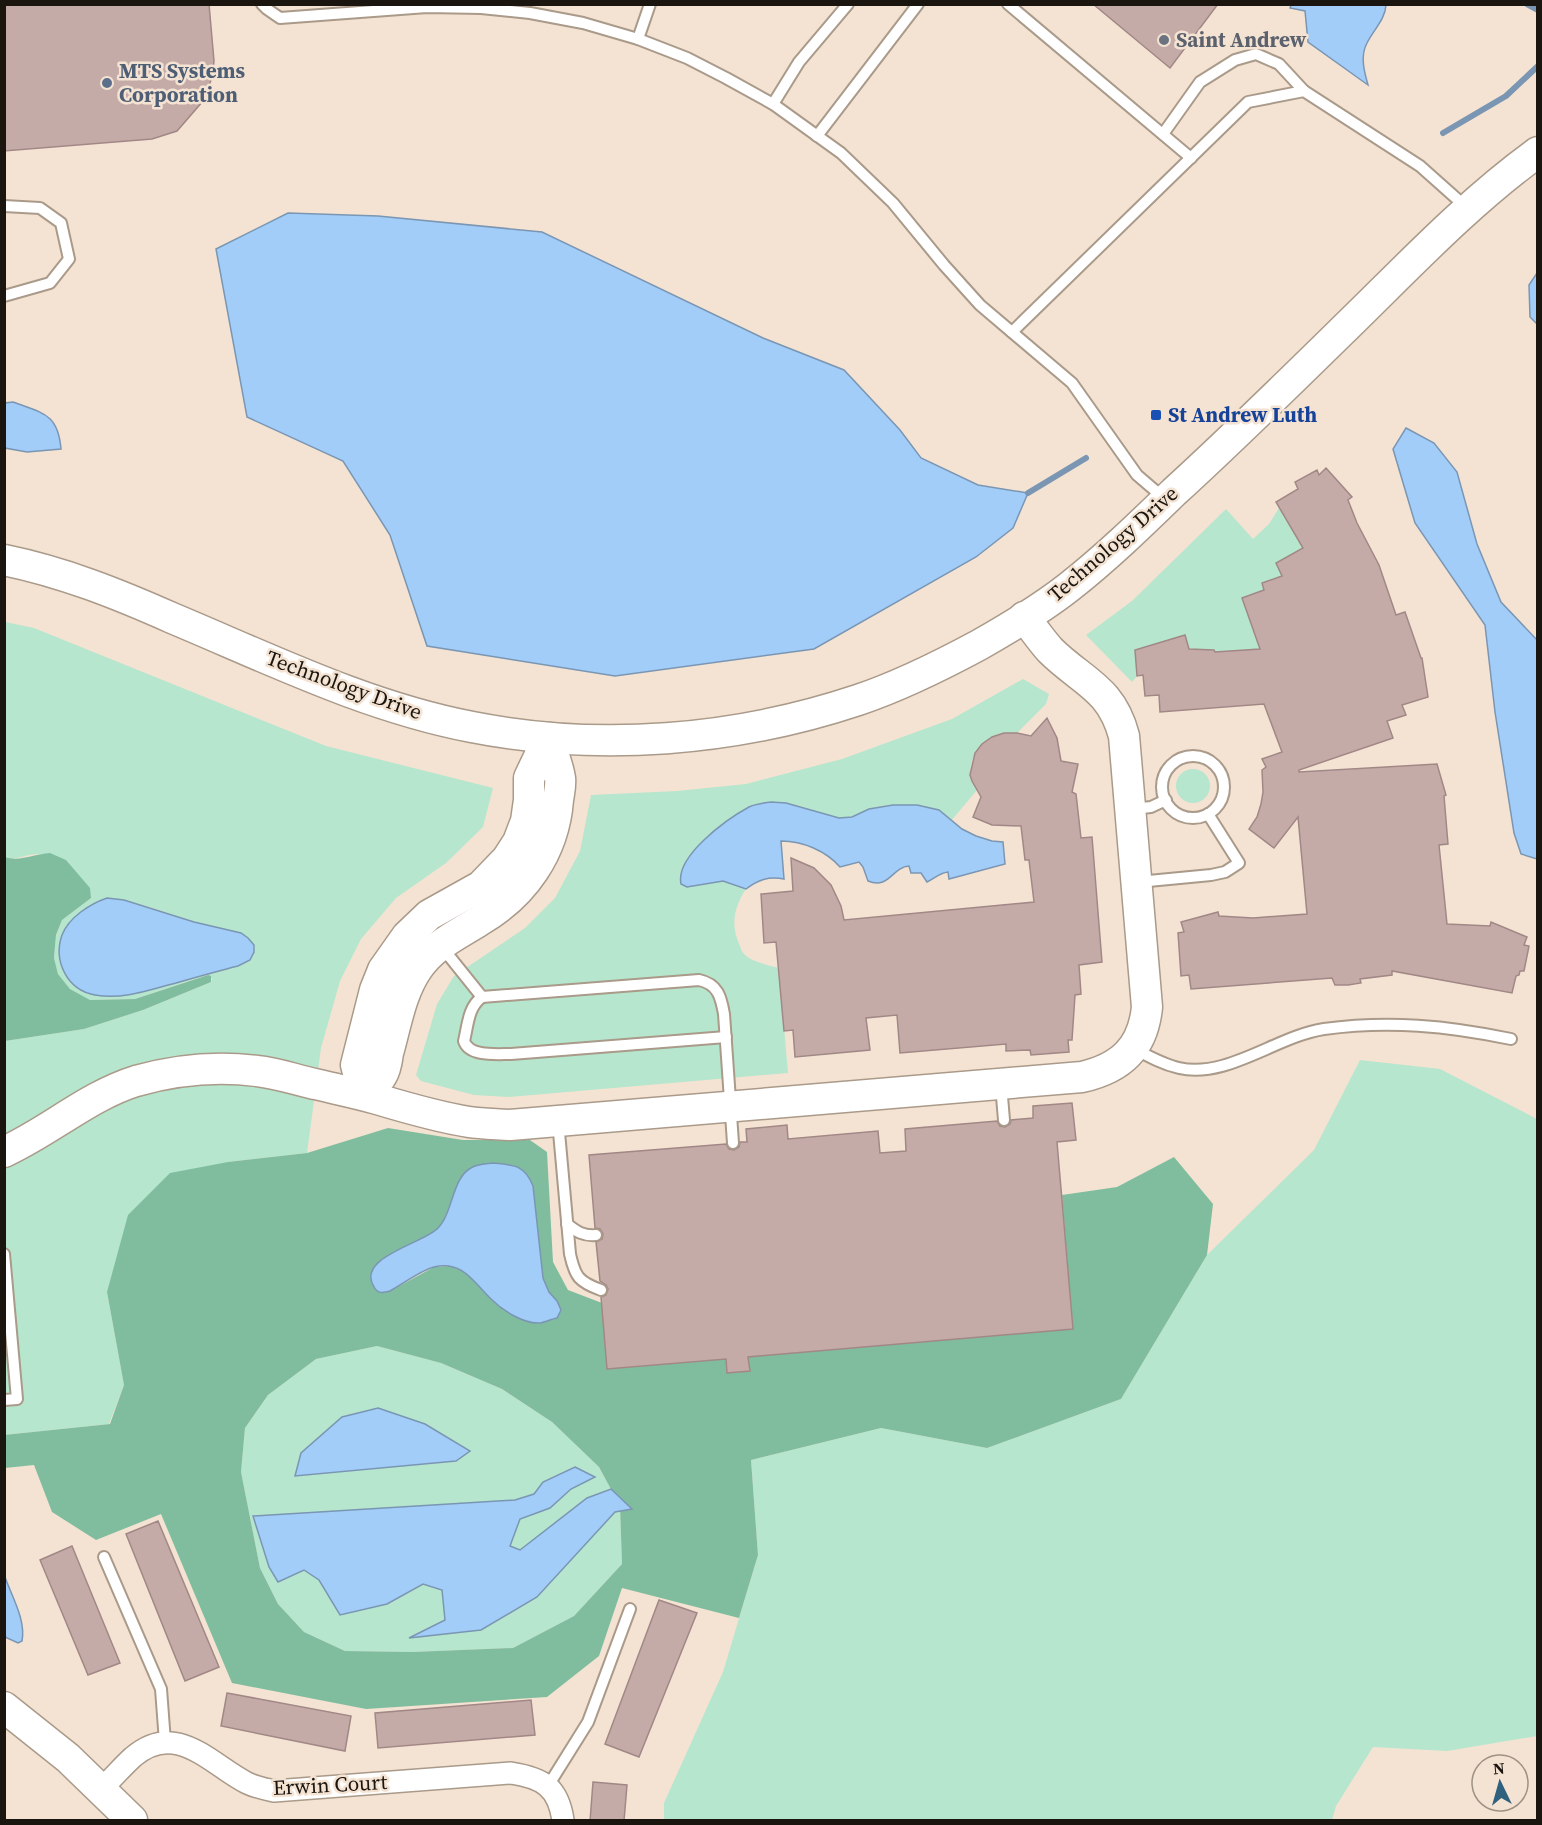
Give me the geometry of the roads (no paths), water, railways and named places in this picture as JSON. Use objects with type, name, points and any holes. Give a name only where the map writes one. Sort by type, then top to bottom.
[{"type":"street","name":"Technology Drive","points":[[4,560],[81,581],[321,681],[396,709],[472,727],[549,738],[628,740],[705,735],[784,722],[860,700],[931,670],[1000,633],[1067,589],[1241,430],[1468,209],[1538,152]]},
{"type":"street","points":[[4,1152],[18,1146],[106,1093],[135,1082],[195,1070],[227,1068],[259,1071],[364,1095],[437,1116],[471,1123],[510,1125],[1082,1077],[1099,1073],[1114,1065],[1139,1041],[1146,1024],[1148,1007],[1124,736],[1120,720],[1112,705],[1051,650],[1024,617]]},
{"type":"street","points":[[364,1095],[382,1076],[405,991],[427,956],[430,934],[457,933],[479,922],[508,901],[521,888],[532,875],[544,854],[558,812],[560,779],[549,738]]},
{"type":"street","points":[[4,1707],[68,1758],[132,1821]]},
{"type":"street","points":[[100,1790],[134,1756],[165,1742]]},
{"type":"street","name":"Erwin Court","points":[[165,1742],[181,1743],[196,1750],[250,1785],[274,1791],[511,1773],[531,1776],[548,1786]]},
{"type":"street","points":[[548,1786],[561,1804],[563,1821]]},
{"type":"lane","points":[[262,4],[280,18],[471,6],[530,13],[584,23],[638,39],[696,63],[773,104],[841,153],[893,203],[980,305],[1072,383],[1137,475],[1167,500]]},
{"type":"lane","points":[[638,39],[650,4]]},
{"type":"lane","points":[[773,104],[799,62],[848,4]]},
{"type":"lane","points":[[817,136],[918,4]]},
{"type":"lane","points":[[1008,4],[1191,158]]},
{"type":"lane","points":[[1163,134],[1200,82],[1235,60],[1256,54],[1279,64],[1304,90],[1420,166],[1468,209]]},
{"type":"lane","points":[[1012,332],[1248,102],[1304,90]]},
{"type":"lane","points":[[4,206],[40,208],[61,223],[69,260],[50,283],[4,296]]},
{"type":"lane","points":[[1190,756],[1200,757],[1210,761],[1218,768],[1224,786],[1223,795],[1219,804],[1208,814],[1194,818],[1184,816],[1175,812],[1166,800],[1162,784],[1165,774],[1171,765],[1180,759],[1190,756]]},
{"type":"lane","points":[[1130,809],[1151,807],[1166,800]]},
{"type":"lane","points":[[1136,882],[1211,875],[1225,872],[1239,863],[1208,814]]},
{"type":"lane","points":[[430,934],[482,997]]},
{"type":"lane","points":[[726,1037],[510,1054],[471,1050],[464,1041],[471,1010],[475,1002],[482,997],[707,982],[715,987],[722,999],[726,1037],[733,1143]]},
{"type":"lane","points":[[1133,1048],[1159,1062],[1182,1069],[1209,1070],[1235,1062],[1286,1039],[1316,1031],[1352,1026],[1406,1024],[1443,1027],[1511,1039]]},
{"type":"lane","points":[[1001,1083],[1004,1120]]},
{"type":"lane","points":[[558,1121],[573,1269],[578,1278],[587,1285],[601,1290]]},
{"type":"lane","points":[[567,1224],[585,1236],[596,1235]]},
{"type":"lane","points":[[4,1254],[17,1399],[4,1400]]},
{"type":"lane","points":[[104,1557],[161,1689],[165,1742]]},
{"type":"lane","points":[[548,1786],[588,1722],[630,1608]]},
{"type":"water","points":[[1291,5],[1386,5],[1384,15],[1365,48],[1363,58],[1368,85],[1308,42],[1305,11],[1290,8]]},
{"type":"water","points":[[288,213],[378,216],[542,232],[763,338],[844,370],[900,430],[921,458],[978,485],[1028,493],[1013,528],[976,557],[814,649],[615,676],[427,646],[390,535],[343,461],[247,417],[216,249]]},
{"type":"water","points":[[1537,273],[1537,324],[1530,317],[1529,285]]},
{"type":"water","points":[[13,402],[47,416],[56,428],[61,449],[27,452],[5,448],[5,403]]},
{"type":"water","points":[[1406,428],[1434,443],[1457,472],[1477,544],[1501,602],[1537,640],[1537,859],[1521,854],[1514,833],[1495,712],[1485,625],[1415,523],[1393,449]]},
{"type":"water","points":[[771,802],[786,803],[839,818],[852,817],[869,809],[893,805],[917,805],[939,810],[962,829],[976,836],[1003,842],[1005,864],[949,879],[948,872],[927,882],[921,873],[911,873],[909,866],[898,870],[881,883],[875,883],[868,881],[859,862],[840,867],[828,856],[814,848],[781,841],[784,879],[764,880],[746,889],[723,881],[687,887],[681,884],[681,873],[686,862],[694,850],[716,829],[749,807]]},
{"type":"water","points":[[107,898],[124,900],[194,922],[241,933],[254,945],[254,952],[250,960],[238,966],[146,991],[116,996],[85,992],[70,981],[61,964],[59,955],[62,935],[75,917]]},
{"type":"water","points":[[493,1163],[518,1167],[530,1179],[533,1186],[543,1278],[561,1310],[557,1318],[533,1323],[513,1316],[496,1303],[467,1274],[453,1267],[434,1267],[390,1291],[377,1291],[371,1276],[374,1267],[382,1259],[431,1234],[438,1228],[447,1214],[456,1187],[465,1173],[476,1166]]},
{"type":"water","points":[[378,1408],[425,1424],[470,1451],[456,1461],[295,1476],[301,1453],[342,1417]]},
{"type":"water","points":[[575,1467],[595,1477],[571,1489],[550,1508],[520,1519],[510,1546],[520,1550],[587,1498],[611,1489],[632,1509],[615,1512],[537,1597],[481,1630],[409,1638],[445,1620],[442,1590],[423,1584],[387,1604],[340,1615],[319,1580],[304,1570],[278,1582],[269,1567],[253,1516],[515,1500],[534,1494],[543,1482]]},
{"type":"water","points":[[5,1577],[22,1625],[22,1641],[18,1643],[5,1637]]},
{"type":"waterway","points":[[1527,4],[1538,10]]},
{"type":"waterway","points":[[1443,133],[1506,96],[1538,66]]},
{"type":"waterway","points":[[1028,493],[1086,458]]},
{"type":"place","name":"Saint Andrew","points":[[1164,40]]},
{"type":"place","name":"MTS Systems Corporation","points":[[107,83]]},
{"type":"place","name":"St Andrew Luth","points":[[1156,415]]}]
